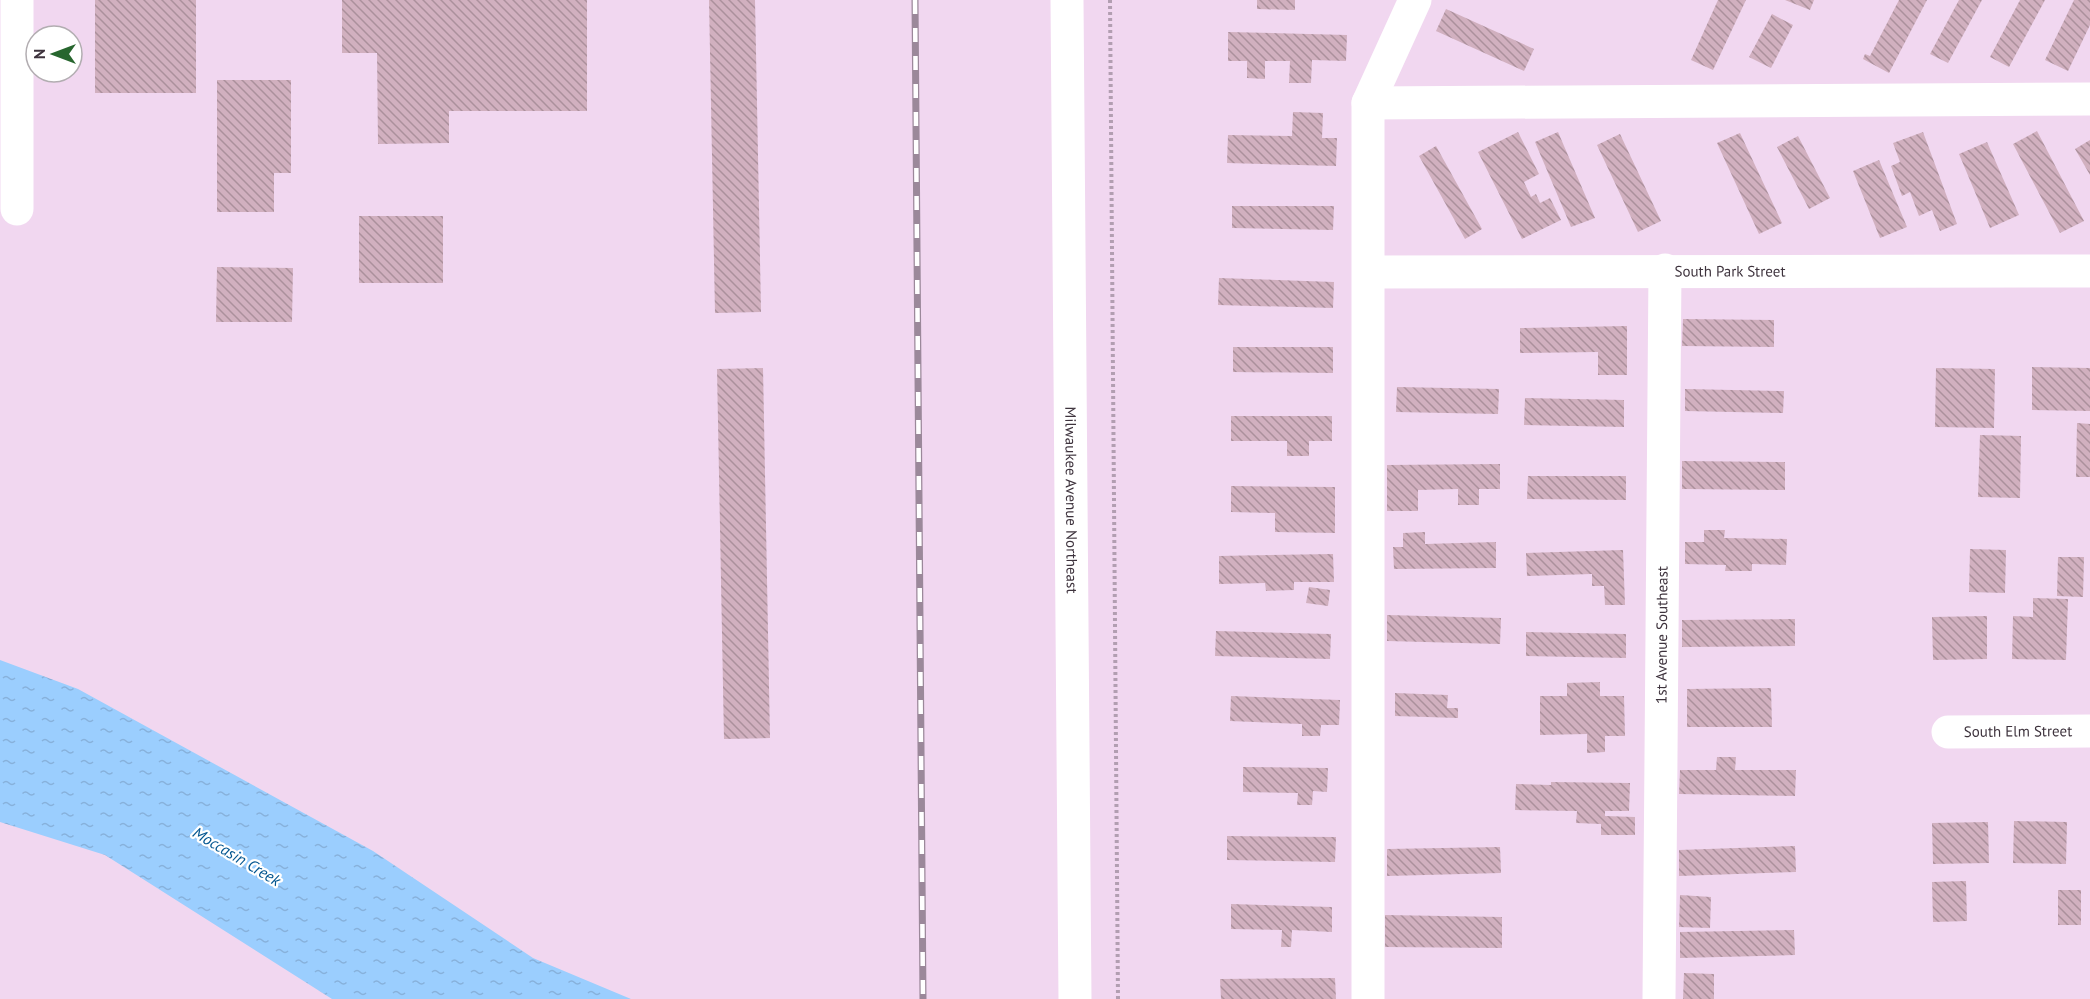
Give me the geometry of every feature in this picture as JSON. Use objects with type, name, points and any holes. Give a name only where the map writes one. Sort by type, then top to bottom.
[{"type":"street","points":[[16,208],[17,0]]},
{"type":"street","name":"Milwaukee Avenue Northeast","points":[[1067,0],[1075,999]]},
{"type":"street","points":[[1368,999],[1370,272],[1368,103],[1415,0]]},
{"type":"street","points":[[1368,103],[2090,99]]},
{"type":"street","name":"1st Avenue Southeast","points":[[1659,999],[1665,270]]},
{"type":"street","name":"South Park Street","points":[[1370,272],[2090,271]]},
{"type":"street","name":"South Elm Street","points":[[1948,732],[2090,731]]},
{"type":"path","points":[[1110,0],[1118,999]]},
{"type":"water","name":"Moccasin Creek","points":[[0,660],[78,689],[373,851],[533,958],[631,999],[332,999],[105,855],[0,822]]},
{"type":"building","points":[[95,0],[196,0],[196,93],[95,93]]},
{"type":"building","points":[[342,0],[587,0],[587,111],[449,111],[449,143],[378,144],[377,53],[342,53]]},
{"type":"building","points":[[709,0],[755,0],[761,312],[715,313]]},
{"type":"building","points":[[1257,0],[1295,0],[1295,10],[1257,9]]},
{"type":"building","points":[[1718,0],[1746,0],[1713,70],[1691,60]]},
{"type":"building","points":[[1785,0],[1814,0],[1810,10]]},
{"type":"building","points":[[1899,0],[1927,0],[1889,73],[1863,59],[1865,54],[1870,56]]},
{"type":"building","points":[[1959,0],[1982,0],[1948,63],[1930,54]]},
{"type":"building","points":[[2020,0],[2045,0],[2009,67],[1990,57]]},
{"type":"building","points":[[2074,0],[2090,0],[2090,25],[2068,71],[2045,60]]},
{"type":"building","points":[[1446,9],[1534,49],[1524,71],[1436,31]]},
{"type":"building","points":[[1772,14],[1793,25],[1771,68],[1749,57]]},
{"type":"building","points":[[1228,32],[1347,35],[1346,61],[1312,60],[1311,83],[1289,83],[1290,61],[1265,61],[1265,79],[1247,78],[1247,61],[1228,61]]},
{"type":"building","points":[[217,80],[291,80],[291,173],[274,173],[274,212],[217,212]]},
{"type":"building","points":[[1293,112],[1323,113],[1322,138],[1337,138],[1336,166],[1227,163],[1228,135],[1292,136]]},
{"type":"building","points":[[2037,131],[2084,221],[2060,233],[2013,144]]},
{"type":"building","points":[[1518,132],[1539,174],[1524,182],[1531,197],[1536,194],[1540,203],[1550,198],[1561,220],[1522,239],[1478,152]]},
{"type":"building","points":[[1558,132],[1595,218],[1571,227],[1535,142]]},
{"type":"building","points":[[1923,132],[1957,224],[1940,231],[1932,210],[1919,216],[1910,192],[1902,196],[1891,166],[1900,162],[1893,143]]},
{"type":"building","points":[[1740,133],[1782,223],[1759,234],[1717,143]]},
{"type":"building","points":[[1620,134],[1661,221],[1638,232],[1597,145]]},
{"type":"building","points":[[1798,136],[1830,198],[1809,209],[1777,147]]},
{"type":"building","points":[[2090,140],[2090,175],[2075,149]]},
{"type":"building","points":[[1987,142],[2019,215],[1990,228],[1959,154]]},
{"type":"building","points":[[1436,146],[1482,229],[1465,239],[1419,156]]},
{"type":"building","points":[[1879,160],[1907,227],[1880,238],[1853,171]]},
{"type":"building","points":[[1232,206],[1334,206],[1333,230],[1232,228]]},
{"type":"building","points":[[359,216],[443,216],[443,283],[359,283]]},
{"type":"building","points":[[217,267],[293,268],[292,322],[216,322]]},
{"type":"building","points":[[1219,278],[1334,282],[1333,308],[1218,305]]},
{"type":"building","points":[[1683,319],[1774,320],[1774,347],[1682,346]]},
{"type":"building","points":[[1627,326],[1627,375],[1598,375],[1598,352],[1520,353],[1520,328]]},
{"type":"building","points":[[1233,347],[1333,347],[1333,373],[1233,372]]},
{"type":"building","points":[[2032,367],[2090,368],[2090,411],[2032,410]]},
{"type":"building","points":[[763,368],[770,738],[724,739],[717,369]]},
{"type":"building","points":[[1936,368],[1995,369],[1994,428],[1935,427]]},
{"type":"building","points":[[1397,387],[1499,389],[1498,414],[1396,412]]},
{"type":"building","points":[[1685,389],[1784,391],[1783,413],[1685,411]]},
{"type":"building","points":[[1525,398],[1624,400],[1624,427],[1524,425]]},
{"type":"building","points":[[1231,416],[1332,416],[1332,441],[1309,441],[1309,456],[1287,456],[1287,441],[1231,441]]},
{"type":"building","points":[[2077,423],[2090,424],[2090,477],[2076,477]]},
{"type":"building","points":[[1980,435],[2021,436],[2020,498],[1978,497]]},
{"type":"building","points":[[1682,461],[1785,462],[1785,490],[1682,489]]},
{"type":"building","points":[[1500,464],[1500,489],[1479,489],[1479,505],[1458,505],[1458,489],[1418,490],[1418,511],[1387,511],[1387,465]]},
{"type":"building","points":[[1528,476],[1626,476],[1626,500],[1527,499]]},
{"type":"building","points":[[1231,486],[1335,487],[1335,533],[1275,532],[1275,513],[1231,512]]},
{"type":"building","points":[[1704,530],[1725,530],[1724,538],[1787,539],[1786,565],[1752,564],[1752,571],[1725,571],[1726,565],[1685,564],[1685,542],[1704,542]]},
{"type":"building","points":[[1425,532],[1425,544],[1496,542],[1496,568],[1394,569],[1393,547],[1403,547],[1403,533]]},
{"type":"building","points":[[1970,549],[2006,550],[2005,593],[1969,592]]},
{"type":"building","points":[[1623,550],[1625,605],[1605,605],[1604,586],[1592,586],[1592,574],[1527,576],[1526,553]]},
{"type":"building","points":[[1333,554],[1334,582],[1294,582],[1294,590],[1266,591],[1265,583],[1219,584],[1219,556]]},
{"type":"building","points":[[2058,557],[2084,557],[2083,597],[2057,596]]},
{"type":"building","points":[[1309,587],[1330,590],[1328,606],[1306,603]]},
{"type":"building","points":[[2033,598],[2068,599],[2066,660],[2012,659],[2013,616],[2033,617]]},
{"type":"building","points":[[1387,615],[1501,618],[1500,644],[1387,641]]},
{"type":"building","points":[[1987,616],[1987,659],[1933,660],[1932,617]]},
{"type":"building","points":[[1795,619],[1795,646],[1682,647],[1682,620]]},
{"type":"building","points":[[1216,631],[1331,634],[1330,659],[1215,656]]},
{"type":"building","points":[[1526,632],[1626,634],[1626,658],[1526,656]]},
{"type":"building","points":[[1600,682],[1600,696],[1624,696],[1625,736],[1605,736],[1605,752],[1587,753],[1587,734],[1540,735],[1540,696],[1567,696],[1567,683]]},
{"type":"building","points":[[1771,688],[1772,727],[1687,727],[1687,689]]},
{"type":"building","points":[[1395,693],[1448,695],[1447,708],[1458,708],[1458,718],[1395,716]]},
{"type":"building","points":[[1231,696],[1340,700],[1339,725],[1321,725],[1320,736],[1302,736],[1302,724],[1230,721]]},
{"type":"building","points":[[1717,757],[1736,757],[1735,770],[1796,770],[1795,796],[1679,794],[1680,770],[1716,770]]},
{"type":"building","points":[[1243,767],[1328,768],[1327,792],[1313,791],[1312,805],[1297,805],[1298,793],[1243,792]]},
{"type":"building","points":[[1551,782],[1630,783],[1629,811],[1605,811],[1605,816],[1635,817],[1635,835],[1601,835],[1601,824],[1576,823],[1577,811],[1515,810],[1516,784],[1551,785]]},
{"type":"building","points":[[2014,821],[2067,822],[2066,864],[2013,863]]},
{"type":"building","points":[[1988,822],[1989,863],[1933,864],[1932,823]]},
{"type":"building","points":[[1227,836],[1336,837],[1335,862],[1227,860]]},
{"type":"building","points":[[1795,846],[1796,872],[1679,876],[1679,850]]},
{"type":"building","points":[[1500,847],[1501,873],[1387,876],[1387,849]]},
{"type":"building","points":[[1966,881],[1967,921],[1933,922],[1932,882]]},
{"type":"building","points":[[2058,890],[2081,890],[2081,925],[2058,925]]},
{"type":"building","points":[[1680,895],[1711,897],[1710,928],[1679,927]]},
{"type":"building","points":[[1231,904],[1332,907],[1332,932],[1292,930],[1291,947],[1281,947],[1282,930],[1231,929]]},
{"type":"building","points":[[1385,915],[1502,917],[1502,948],[1385,947]]},
{"type":"building","points":[[1794,930],[1795,955],[1680,958],[1680,932]]},
{"type":"building","points":[[1684,973],[1714,974],[1714,999],[1683,999]]},
{"type":"building","points":[[1335,978],[1336,999],[1221,999],[1220,979]]},
{"type":"railway","points":[[915,0],[923,999]]}]
